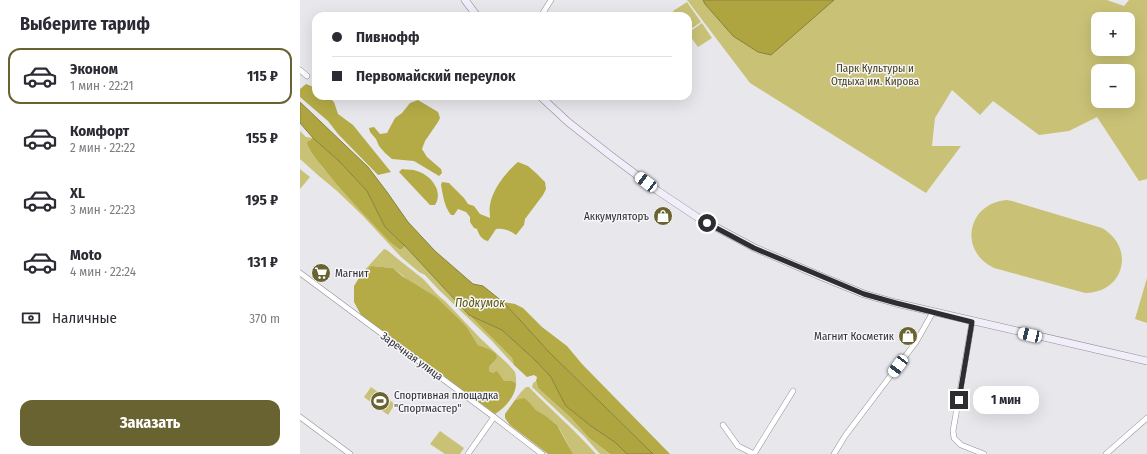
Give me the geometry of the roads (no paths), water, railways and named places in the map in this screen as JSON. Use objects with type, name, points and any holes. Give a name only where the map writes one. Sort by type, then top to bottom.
[{"type":"street","points":[[465,0],[474,12]]},
{"type":"street","points":[[544,12],[551,0]]},
{"type":"street","points":[[300,70],[307,76]]},
{"type":"street","points":[[544,100],[568,122],[668,198],[697,217],[754,248],[856,291],[896,303],[972,322],[1147,361]]},
{"type":"street","name":"Заречная улица","points":[[300,273],[542,454]]},
{"type":"street","points":[[834,454],[845,436],[916,342],[933,312]]},
{"type":"street","points":[[972,322],[953,431],[954,438],[961,445],[984,454]]},
{"type":"street","points":[[723,425],[738,446],[754,454],[793,391]]},
{"type":"street","points":[[300,417],[350,454]]},
{"type":"street","points":[[468,454],[494,417]]},
{"type":"street","points":[[1106,454],[1147,418]]},
{"type":"water","points":[[703,0],[834,0],[771,55],[758,52],[733,36]]},
{"type":"water","name":"Подкумок","points":[[300,102],[368,167],[408,222],[435,251],[473,284],[483,286],[503,302],[548,351],[653,454],[627,454],[616,443],[591,426],[566,406],[551,377],[502,330],[469,315],[405,246],[385,227],[367,191],[339,161],[313,138],[300,123]]},
{"type":"place","name":"Аккумуляторъ","points":[[663,216]]},
{"type":"place","name":"Магнит","points":[[321,273]]},
{"type":"place","name":"Магнит Косметик","points":[[908,336]]},
{"type":"place","name":"Спортивная площадка \"Спортмастер\"","points":[[380,401]]},
{"type":"park label","name":"Парк Культуры и Отдыха им. Кирова","points":[[875,74]]}]
